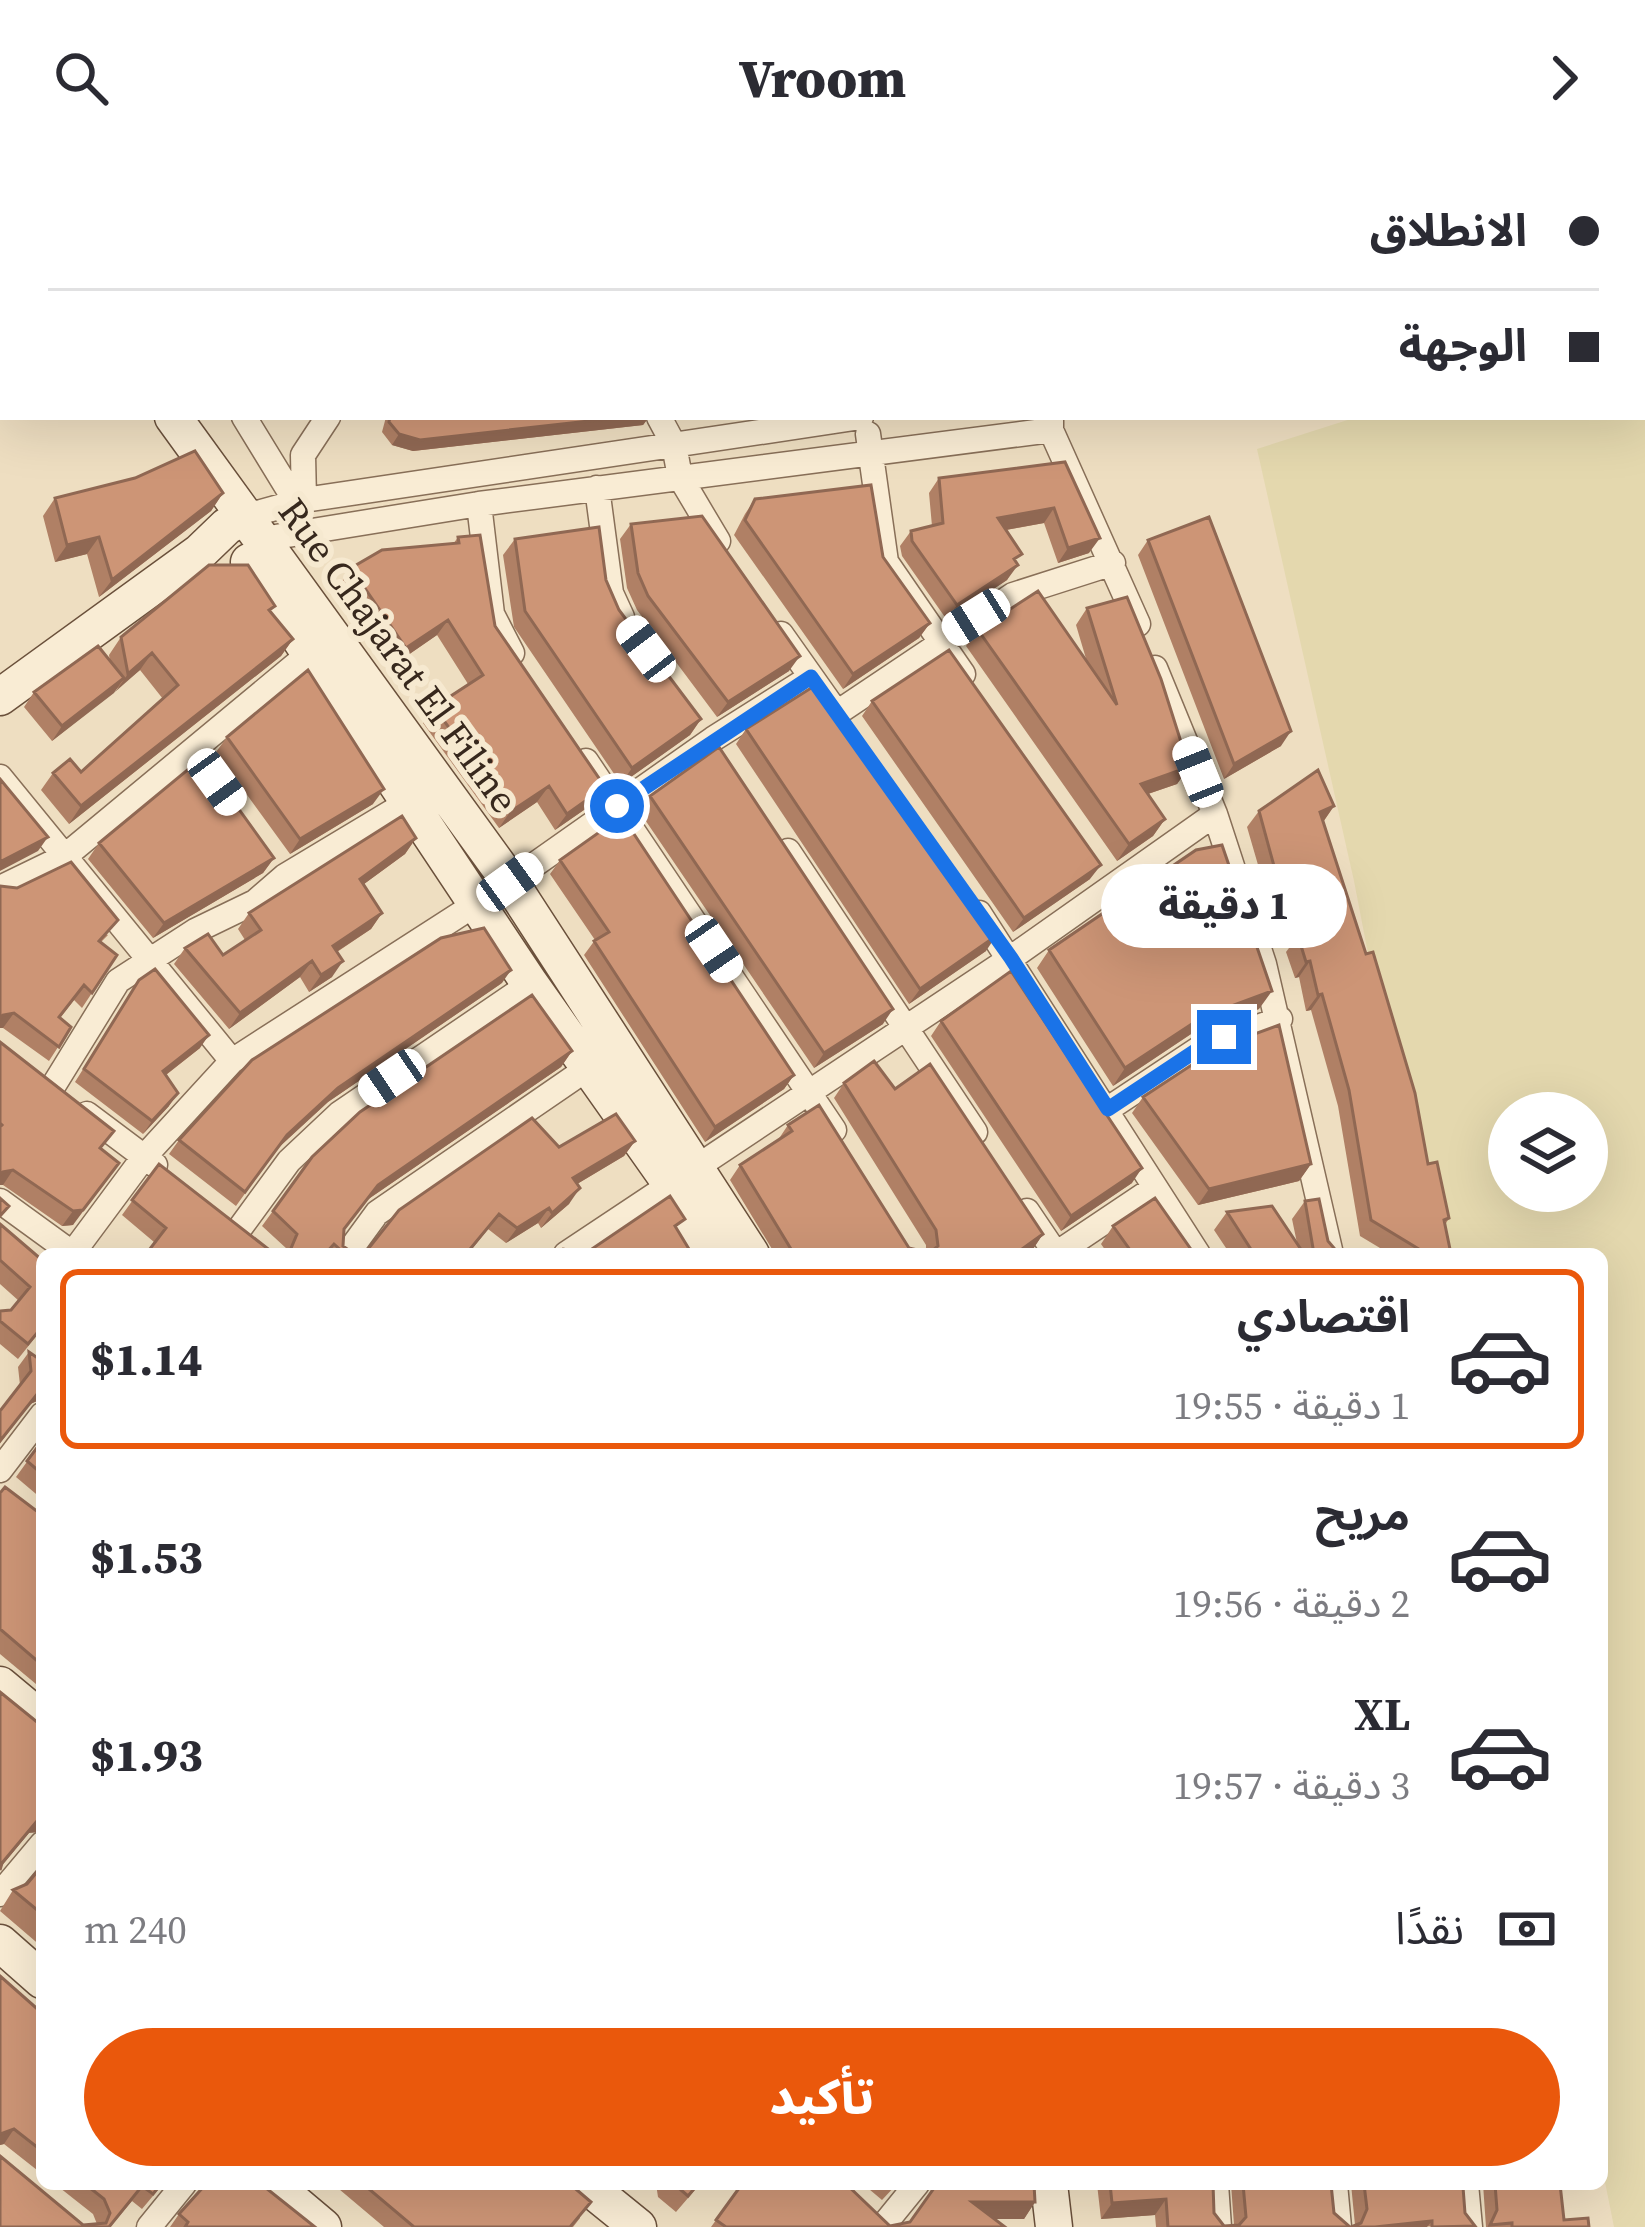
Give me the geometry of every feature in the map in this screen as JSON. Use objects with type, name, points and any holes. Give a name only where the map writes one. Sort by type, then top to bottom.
[{"type":"street","name":"Rue Chajarat El Filine","points":[[175,420],[310,652],[410,801],[495,892],[530,984],[588,1068],[746,1248]]},
{"type":"street","points":[[246,420],[300,501]]},
{"type":"street","points":[[300,501],[303,455],[326,420]]},
{"type":"street","points":[[661,420],[674,445],[680,477],[736,567]]},
{"type":"street","points":[[0,697],[200,552],[300,501],[843,420]]},
{"type":"street","points":[[864,420],[886,562],[980,697]]},
{"type":"street","points":[[244,532],[680,477],[1051,423],[1215,814],[1280,1019],[1330,1248]]},
{"type":"street","points":[[597,488],[611,593],[636,636]]},
{"type":"street","points":[[479,504],[492,614],[524,671]]},
{"type":"street","name":"Rue Chajarat El Filine","points":[[244,532],[495,892],[684,1176],[710,1248]]},
{"type":"street","points":[[761,604],[844,723],[939,640],[1031,586],[1112,563]]},
{"type":"street","points":[[0,888],[64,856],[200,759],[310,652]]},
{"type":"street","points":[[77,1248],[144,1157],[232,1061],[495,892],[811,677]]},
{"type":"street","points":[[577,748],[849,1153]]},
{"type":"street","points":[[0,776],[232,1061]]},
{"type":"street","points":[[182,1186],[43,1081],[118,981],[195,932],[254,902],[279,867],[410,801]]},
{"type":"street","points":[[575,1248],[1011,958],[1108,877],[1215,814]]},
{"type":"street","points":[[777,835],[992,1158]]},
{"type":"street","points":[[957,883],[1011,958],[1194,1248]]},
{"type":"street","points":[[239,1228],[289,1161],[339,1114],[530,984]]},
{"type":"street","points":[[1108,1109],[1200,1048],[1280,1019]]},
{"type":"street","points":[[351,1248],[377,1213],[588,1068]]},
{"type":"street","points":[[1065,1248],[1153,1189]]},
{"type":"street","points":[[1017,1195],[1052,1248]]},
{"type":"street","points":[[5,1216],[62,1248]]},
{"type":"street","points":[[0,1470],[36,1423]]},
{"type":"street","points":[[0,1685],[36,1715]]},
{"type":"street","points":[[0,1894],[36,1851]]},
{"type":"street","points":[[0,1942],[36,1975]]},
{"type":"street","points":[[149,2227],[179,2190]]},
{"type":"street","points":[[279,2190],[323,2227]]},
{"type":"street","points":[[880,2222],[911,2190]]},
{"type":"street","points":[[1050,2190],[1054,2227]]},
{"type":"street","points":[[1071,2190],[1075,2227]]},
{"type":"street","points":[[1217,2190],[1220,2227]]},
{"type":"street","points":[[1336,2190],[1339,2227]]},
{"type":"street","points":[[1467,2190],[1470,2227]]},
{"type":"shaded area","points":[[1348,420],[1645,420],[1645,2227],[1614,2227],[1607,2190],[1608,1248],[1425,1248],[1354,881],[1257,449]]},
{"type":"building","points":[[598,420],[420,440],[399,434],[389,422]]},
{"type":"building","points":[[195,451],[223,493],[112,580],[99,537],[67,545],[55,498],[135,478]]},
{"type":"building","points":[[1065,462],[1100,538],[1068,548],[1054,508],[998,518],[1022,554],[1014,559],[1018,565],[957,605],[912,541],[911,531],[943,523],[939,478]]},
{"type":"building","points":[[871,485],[883,557],[930,623],[853,674],[745,520],[755,499]]},
{"type":"building","points":[[702,516],[800,656],[728,702],[648,596],[638,573],[631,524]]},
{"type":"building","points":[[1209,517],[1291,731],[1234,764],[1148,540]]},
{"type":"building","points":[[599,527],[606,580],[619,610],[701,719],[632,768],[525,611],[515,539]]},
{"type":"building","points":[[480,535],[495,626],[605,787],[567,814],[549,786],[510,812],[434,707],[483,675],[448,620],[406,648],[351,568],[382,550],[459,543],[458,537]]},
{"type":"building","points":[[209,565],[248,565],[275,606],[269,610],[293,639],[81,806],[53,773],[70,759],[81,772],[178,685],[152,653],[128,674],[121,637]]},
{"type":"building","points":[[1038,591],[1117,705],[1087,608],[1127,597],[1161,679],[1189,767],[1141,784],[1165,819],[1129,844],[978,630]]},
{"type":"building","points":[[98,646],[124,678],[62,726],[34,692]]},
{"type":"building","points":[[949,650],[1101,865],[1024,918],[872,701]]},
{"type":"building","points":[[308,670],[384,789],[300,839],[227,737]]},
{"type":"building","points":[[819,683],[996,936],[920,989],[746,729]]},
{"type":"building","points":[[719,747],[893,1009],[824,1053],[650,796]]},
{"type":"building","points":[[202,758],[274,858],[164,923],[99,843]]},
{"type":"building","points":[[1318,770],[1334,806],[1320,812],[1366,954],[1373,952],[1415,1093],[1428,1164],[1437,1162],[1449,1218],[1444,1220],[1450,1248],[1417,1248],[1371,1220],[1349,1090],[1322,994],[1318,995],[1298,936],[1306,934],[1274,866],[1259,811]]},
{"type":"building","points":[[0,779],[48,837],[0,862]]},
{"type":"building","points":[[402,816],[416,838],[360,879],[382,913],[333,946],[343,961],[321,975],[312,961],[240,1013],[185,948],[208,934],[223,955],[261,930],[249,913]]},
{"type":"building","points":[[622,816],[794,1075],[715,1127],[594,941],[609,932],[560,860]]},
{"type":"building","points":[[1222,845],[1272,991],[1204,1016],[1125,1068],[1049,950],[1196,850]]},
{"type":"building","points":[[71,862],[118,920],[99,941],[117,955],[92,993],[84,985],[59,1017],[71,1027],[59,1047],[14,1013],[0,1019],[0,886],[17,888]]},
{"type":"building","points":[[484,928],[511,970],[338,1088],[287,1135],[245,1192],[179,1140],[252,1060],[441,938]]},
{"type":"building","points":[[155,969],[209,1035],[163,1071],[178,1093],[152,1121],[84,1069],[139,980]]},
{"type":"building","points":[[1011,971],[1142,1168],[1071,1216],[941,1021]]},
{"type":"building","points":[[532,995],[572,1051],[378,1185],[344,1229],[346,1248],[334,1244],[330,1248],[291,1248],[297,1234],[273,1211],[312,1157],[360,1112]]},
{"type":"building","points":[[1279,1025],[1311,1164],[1209,1189],[1143,1097],[1219,1047]]},
{"type":"building","points":[[0,1042],[114,1131],[100,1148],[119,1163],[83,1210],[73,1211],[13,1170],[0,1175]]},
{"type":"building","points":[[874,1061],[895,1089],[930,1064],[1043,1234],[1023,1248],[936,1248],[936,1230],[844,1083]]},
{"type":"building","points":[[819,1105],[909,1248],[790,1248],[740,1165],[792,1131],[788,1125]]},
{"type":"building","points":[[616,1114],[635,1141],[573,1178],[580,1188],[552,1213],[549,1208],[517,1228],[499,1214],[471,1248],[369,1248],[399,1210],[532,1118],[559,1147]]},
{"type":"building","points":[[159,1164],[267,1248],[151,1248],[166,1228],[132,1200]]},
{"type":"building","points":[[670,1196],[685,1219],[675,1226],[688,1248],[593,1248]]},
{"type":"building","points":[[1155,1198],[1190,1248],[1129,1248],[1113,1226]]},
{"type":"building","points":[[1319,1199],[1328,1241],[1334,1248],[1313,1248],[1305,1201]]},
{"type":"building","points":[[1272,1206],[1300,1248],[1250,1248],[1227,1212]]},
{"type":"building","points":[[0,1224],[36,1255],[36,1334],[28,1344],[0,1321],[0,1311],[11,1310],[30,1287],[0,1260]]},
{"type":"building","points":[[29,1352],[36,1357],[36,1396],[0,1441],[0,1411],[31,1371]]},
{"type":"building","points":[[5,1487],[36,1510],[36,1660],[0,1629],[0,1493]]},
{"type":"building","points":[[0,1692],[36,1721],[36,1822],[0,1870]]},
{"type":"building","points":[[36,1873],[36,1909],[13,1890]]},
{"type":"building","points":[[0,1976],[36,2008],[36,2146],[14,2129],[0,2134]]},
{"type":"building","points":[[0,2156],[83,2225],[106,2223],[110,2213],[104,2199],[93,2190],[139,2190],[109,2227],[0,2227]]},
{"type":"building","points":[[201,2190],[269,2190],[315,2227],[185,2227],[188,2222],[179,2214]]},
{"type":"building","points":[[370,2190],[577,2190],[591,2202],[570,2227],[414,2227]]},
{"type":"building","points":[[738,2190],[852,2190],[890,2226],[910,2222],[933,2190],[1034,2190],[1035,2202],[972,2202],[1005,2227],[726,2227],[716,2220]]},
{"type":"building","points":[[1111,2190],[1213,2190],[1214,2213],[1224,2226],[1239,2225],[1246,2217],[1244,2190],[1332,2190],[1334,2213],[1350,2227],[1168,2227],[1166,2199],[1112,2203]]},
{"type":"building","points":[[1365,2190],[1463,2190],[1465,2213],[1475,2226],[1432,2227],[1432,2221],[1351,2227],[1361,2223],[1367,2209]]},
{"type":"building","points":[[1495,2190],[1561,2190],[1564,2220],[1588,2218],[1589,2227],[1490,2225],[1497,2210]]},
{"type":"route","points":[[617,806],[811,677],[1011,958],[1108,1109],[1224,1037]]}]
